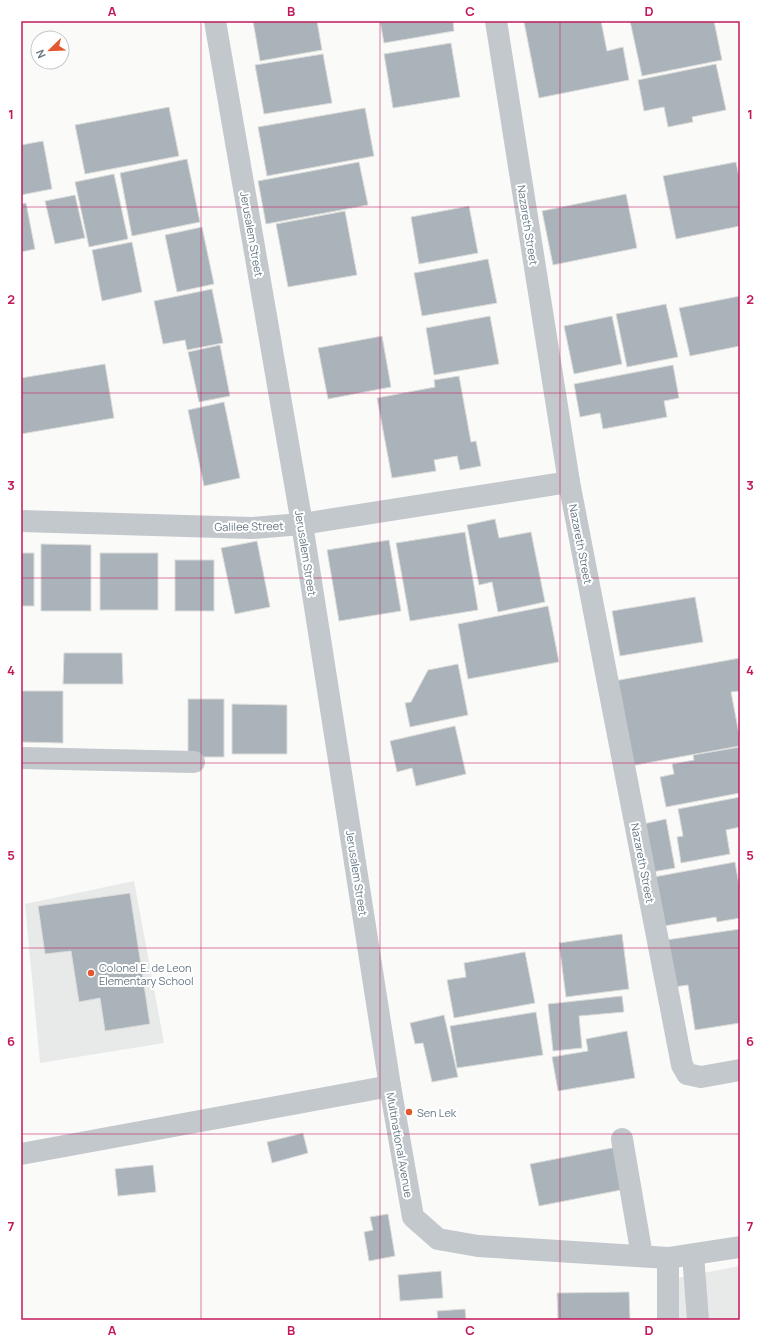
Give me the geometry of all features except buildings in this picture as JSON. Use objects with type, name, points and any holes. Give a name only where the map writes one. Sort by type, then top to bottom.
[{"type":"street","name":"Jerusalem Street","points":[[215,21],[302,524],[390,1086]]},
{"type":"street","name":"Nazareth Street","points":[[496,21],[569,482],[682,1065],[687,1074],[701,1077],[740,1070]]},
{"type":"street","name":"Galilee Street","points":[[21,521],[252,528],[302,524],[569,482]]},
{"type":"street","points":[[21,758],[194,762]]},
{"type":"street","name":"Multinational Avenue","points":[[21,1154],[390,1086],[413,1217],[438,1240],[478,1246],[668,1258],[740,1247]]},
{"type":"street","points":[[622,1139],[642,1256]]},
{"type":"street","points":[[693,1255],[698,1320]]},
{"type":"street","points":[[668,1258],[668,1320]]},
{"type":"shaded area","name":"Colonel E. de Leon Elementary School","points":[[134,881],[164,1043],[40,1063],[25,904]]},
{"type":"shaded area","points":[[740,1266],[740,1320],[678,1320],[677,1278]]},
{"type":"place","name":"Colonel E. de Leon Elementary School","points":[[91,973]]},
{"type":"place","name":"Sen Lek","points":[[409,1112]]}]
